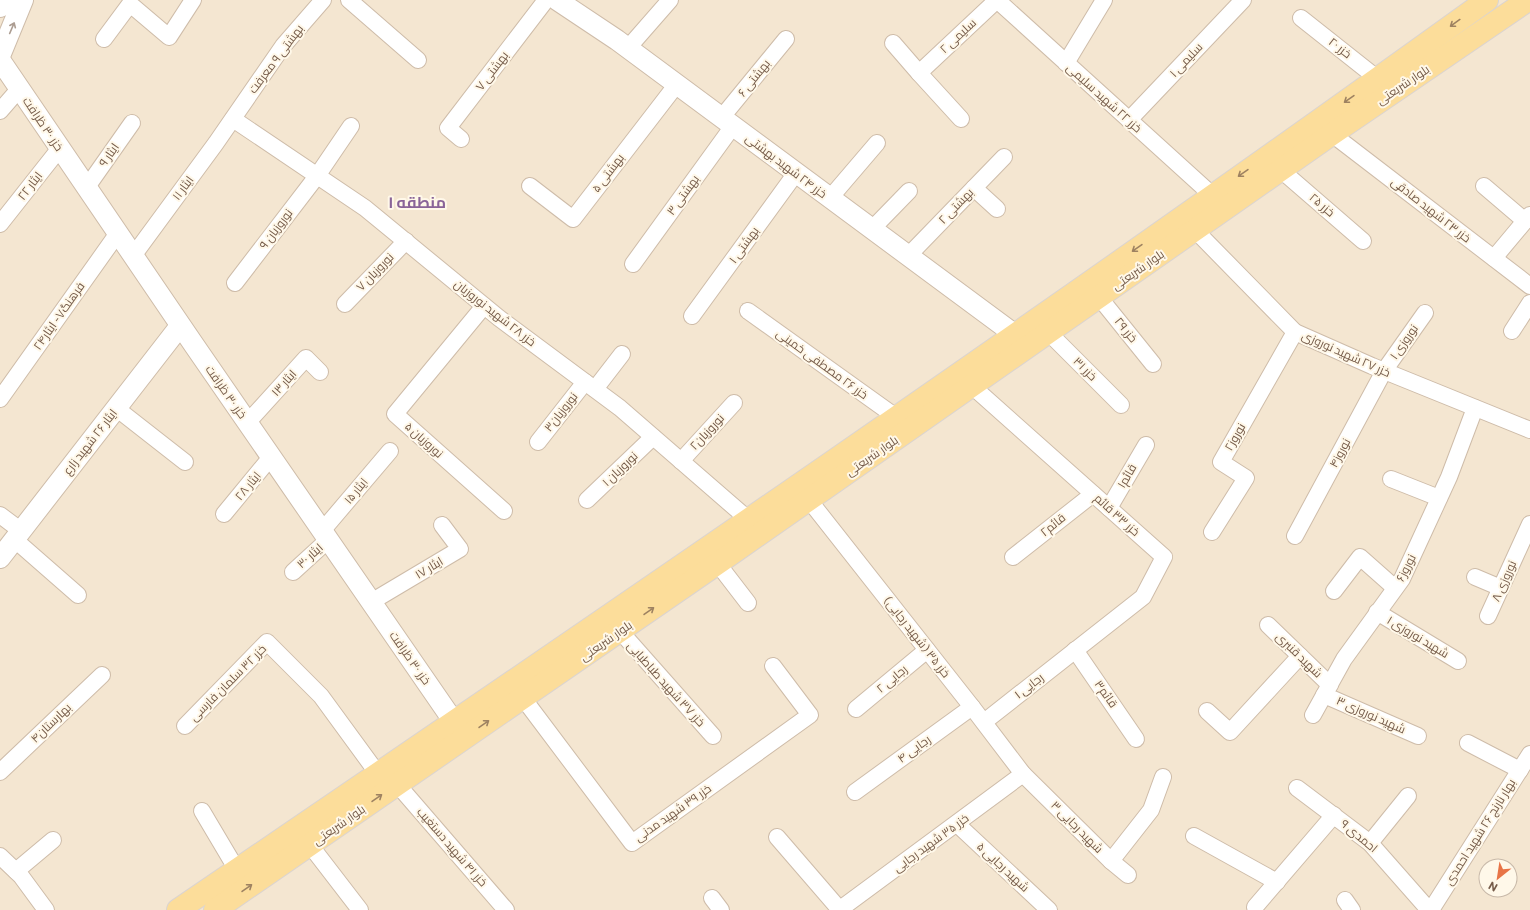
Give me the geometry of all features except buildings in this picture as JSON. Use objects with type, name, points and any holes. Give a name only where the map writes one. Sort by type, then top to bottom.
[{"type":"main road","name":"بلوار شریعتی","points":[[178,910],[237,870],[334,816],[397,784],[718,564],[1281,170],[1378,78],[1487,0]]},
{"type":"main road","name":"بلوار شریعتی","points":[[215,910],[310,845],[334,816],[378,774],[749,520],[1212,195],[1327,126],[1528,0]]},
{"type":"street","points":[[0,7],[14,0]]},
{"type":"street","points":[[0,56],[23,0]]},
{"type":"street","points":[[104,39],[132,2],[169,37],[193,0]]},
{"type":"street","name":"بهشتی ۹ معرفت","points":[[233,120],[283,46],[323,0]]},
{"type":"street","points":[[349,0],[418,60]]},
{"type":"street","name":"بهشتی ۷","points":[[461,139],[448,128],[546,0]]},
{"type":"street","name":"خزر ۲۴ شهید بهشتی","points":[[557,0],[628,48],[1014,334]]},
{"type":"street","points":[[628,48],[670,0]]},
{"type":"street","name":"خزر ۲۲ شهید سلیمی","points":[[997,0],[1212,195]]},
{"type":"street","name":"سلیمی ۲","points":[[919,72],[997,0]]},
{"type":"street","points":[[1066,63],[1104,0]]},
{"type":"street","name":"سلیمی ۱","points":[[1129,120],[1241,1]]},
{"type":"street","name":"خزر ۲۰","points":[[1301,18],[1378,78]]},
{"type":"street","name":"بهشتی ۶","points":[[727,122],[786,39]]},
{"type":"street","points":[[893,43],[961,119]]},
{"type":"street","name":"خزر ۳۰ ظرافت","points":[[0,60],[180,326],[454,722]]},
{"type":"street","name":"بهشتی ۵","points":[[530,186],[573,218],[677,84]]},
{"type":"street","points":[[0,111],[20,88]]},
{"type":"street","name":"خزر ۲۸ شهید نوروزیان","points":[[233,120],[365,208],[484,306],[590,385],[749,520]]},
{"type":"street","name":"ایثار ۱۱","points":[[133,256],[233,120]]},
{"type":"street","name":"بهشتی ۳","points":[[633,264],[727,122]]},
{"type":"street","name":"ایثار ۹","points":[[87,187],[132,123]]},
{"type":"street","name":"نوروزیان ۹","points":[[235,283],[317,176],[351,126]]},
{"type":"street","name":"خزر ۲۳ شهید صادقی","points":[[1327,126],[1530,286]]},
{"type":"street","points":[[830,198],[877,143]]},
{"type":"street","name":"ایثار ۲۲","points":[[0,224],[60,148]]},
{"type":"street","name":"بهشتی ۲","points":[[908,256],[1004,157]]},
{"type":"street","name":"خزر ۲۵","points":[[1281,170],[1363,241]]},
{"type":"street","name":"بهشتی ۱","points":[[692,316],[796,173]]},
{"type":"street","points":[[1484,186],[1527,218],[1494,258]]},
{"type":"street","points":[[974,188],[997,209]]},
{"type":"street","points":[[872,229],[909,191]]},
{"type":"street","name":"خزر ۲۷ شهید نوروزی","points":[[1195,230],[1295,332],[1384,371],[1530,430]]},
{"type":"street","name":"فرهنگ۷- ایثار۲۴","points":[[0,399],[118,233]]},
{"type":"street","name":"نوروزیان ۷","points":[[345,304],[406,241]]},
{"type":"street","name":"خزر ۲۹","points":[[1099,297],[1153,364]]},
{"type":"street","points":[[1512,331],[1530,303]]},
{"type":"street","name":"نوروزیان ۵","points":[[484,306],[395,414],[504,511]]},
{"type":"street","name":"خزر ۲۶ مصطفی خمینی","points":[[748,311],[896,417]]},
{"type":"street","name":"نوروزی ۱","points":[[1384,371],[1425,313]]},
{"type":"street","name":"ایثار ۲۶ شهید زارع","points":[[0,558],[17,534],[180,326]]},
{"type":"street","name":"خزر ۳۱","points":[[1048,332],[1121,405]]},
{"type":"street","name":"نوروز۲","points":[[1212,532],[1246,478],[1221,462],[1295,332]]},
{"type":"street","name":"نوروزیان۳","points":[[538,442],[590,385],[622,354]]},
{"type":"street","name":"ایثار ۱۳","points":[[248,423],[306,358],[320,372]]},
{"type":"street","name":"نوروز۴","points":[[1295,536],[1384,371]]},
{"type":"street","name":"خزر ۳۳ قائم","points":[[972,386],[1164,557],[1143,597],[1075,650]]},
{"type":"street","name":"نوروزیان۲","points":[[681,461],[734,403]]},
{"type":"street","points":[[116,408],[185,462]]},
{"type":"street","name":"نوروز۶","points":[[1313,715],[1344,659],[1402,579],[1439,498],[1475,408]]},
{"type":"street","name":"نوروزیان ۱","points":[[587,500],[653,437]]},
{"type":"street","name":"قائم۱","points":[[1109,508],[1146,445]]},
{"type":"street","name":"ایثار ۱۵","points":[[325,536],[390,451]]},
{"type":"street","name":"ایثار ۲۸","points":[[224,514],[271,458]]},
{"type":"street","points":[[1391,479],[1439,498]]},
{"type":"street","name":"قائم۲","points":[[1013,557],[1093,494]]},
{"type":"street","name":"خزر ۳۵ (شهید رجایی)","points":[[809,500],[984,722],[1023,774]]},
{"type":"street","points":[[0,515],[78,595]]},
{"type":"street","name":"نوروزی ۸","points":[[1488,616],[1530,524]]},
{"type":"street","name":"ایثار ۱۷","points":[[371,602],[460,550],[442,525]]},
{"type":"street","name":"ایثار ۳۰","points":[[292,572],[325,536]]},
{"type":"street","points":[[1334,591],[1360,557],[1395,588]]},
{"type":"street","points":[[718,564],[748,603]]},
{"type":"street","points":[[1475,577],[1501,588]]},
{"type":"street","name":"شهید نوروزی ۱","points":[[1377,612],[1458,661]]},
{"type":"street","name":"شهید قنبری","points":[[1268,625],[1300,656],[1327,690]]},
{"type":"street","name":"خزر ۳۷ شهید طباطبایی","points":[[620,631],[713,736]]},
{"type":"street","name":"خزر ۳۲ سلمان فارسی","points":[[185,726],[267,642],[321,696],[378,774]]},
{"type":"street","name":"رجایی ۲","points":[[856,709],[927,650]]},
{"type":"street","name":"رجایی ۱","points":[[984,722],[1075,650]]},
{"type":"street","name":"قائم۳","points":[[1075,650],[1136,738]]},
{"type":"street","points":[[1207,711],[1230,732],[1300,656]]},
{"type":"street","name":"خزر ۳۹ شهید مدنی","points":[[523,698],[632,843],[810,715],[773,666]]},
{"type":"street","name":"بهارستان۴","points":[[0,772],[102,674]]},
{"type":"street","name":"شهید نوروزی ۳","points":[[1327,690],[1418,736]]},
{"type":"street","name":"رجایی ۴","points":[[855,792],[972,707]]},
{"type":"street","points":[[1468,743],[1520,770]]},
{"type":"street","name":"بهار نارنج ۲۶ شهید احمدی","points":[[1430,910],[1530,754]]},
{"type":"street","name":"خزر ۳۵ شهید رجایی","points":[[840,910],[1023,774]]},
{"type":"street","name":"شهید رجایی ۳","points":[[1023,774],[1111,861],[1151,810],[1163,777]]},
{"type":"street","name":"خزر ۴۱ شهید دستغیب","points":[[397,784],[506,910]]},
{"type":"street","name":"احمدی ۹","points":[[1297,788],[1370,843],[1430,910]]},
{"type":"street","points":[[1370,843],[1408,796]]},
{"type":"street","points":[[202,811],[237,870]]},
{"type":"street","points":[[1255,907],[1334,815]]},
{"type":"street","name":"شهید رجایی ۵","points":[[957,824],[1042,908]]},
{"type":"street","points":[[1194,836],[1277,882]]},
{"type":"street","points":[[777,837],[840,910]]},
{"type":"street","points":[[16,871],[53,840]]},
{"type":"street","points":[[310,845],[360,910]]},
{"type":"street","points":[[0,856],[16,871],[46,910]]},
{"type":"street","points":[[1111,861],[1128,875]]},
{"type":"shaded area","points":[[0,0],[1530,0],[1530,910],[0,910]]},
{"type":"district","name":"منطقه ۱","points":[[417,202]]}]
